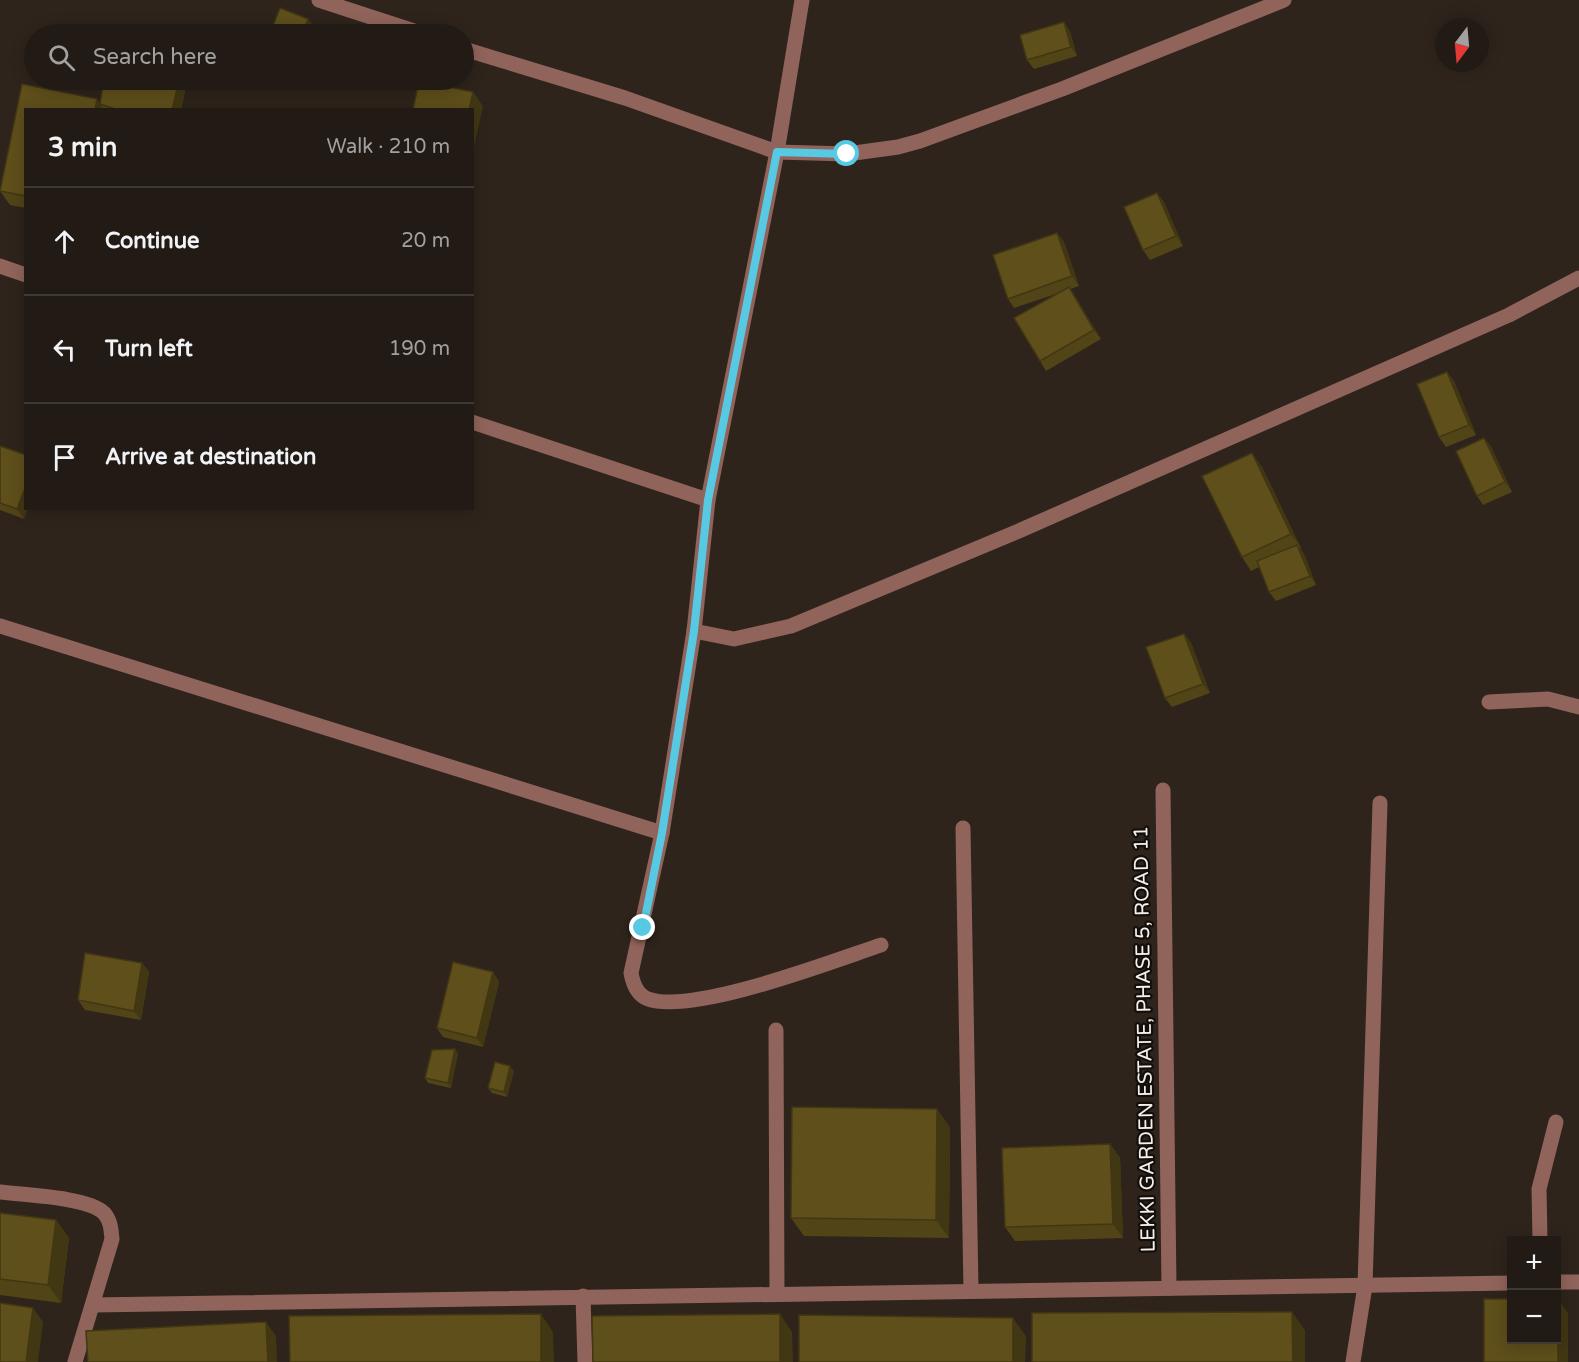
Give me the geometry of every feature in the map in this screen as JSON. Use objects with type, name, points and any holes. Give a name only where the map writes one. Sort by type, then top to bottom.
[{"type":"street","points":[[319,0],[392,24]]},
{"type":"street","points":[[802,0],[777,152],[708,500],[694,631],[662,833],[643,928],[631,963],[634,987],[646,999],[671,1003],[751,988],[881,945]]},
{"type":"street","points":[[474,52],[625,98],[777,152],[847,154],[898,147],[920,141],[1062,89],[1284,0]]},
{"type":"street","points":[[0,266],[24,273]]},
{"type":"street","points":[[694,631],[734,639],[791,626],[1021,530],[1465,334],[1579,278]]},
{"type":"street","points":[[474,423],[708,500]]},
{"type":"street","points":[[0,626],[662,833]]},
{"type":"street","points":[[1489,702],[1548,699],[1579,707]]},
{"type":"street","name":"LEKKI GARDEN ESTATE, PHASE 5, ROAD 11","points":[[1163,790],[1169,1288]]},
{"type":"street","points":[[1353,1362],[1365,1286],[1380,802]]},
{"type":"street","points":[[963,828],[971,1291]]},
{"type":"street","points":[[776,1030],[777,1294]]},
{"type":"street","points":[[1540,1236],[1539,1189],[1556,1122]]},
{"type":"street","points":[[0,1192],[88,1204],[103,1212],[110,1223],[112,1239],[75,1362]]},
{"type":"street","points":[[1561,1282],[1579,1282]]},
{"type":"street","points":[[93,1305],[1507,1283]]},
{"type":"street","points":[[583,1296],[585,1362]]},
{"type":"building","points":[[280,8],[308,19],[306,24],[274,24]]},
{"type":"building","points":[[1064,22],[1071,47],[1027,60],[1020,35]]},
{"type":"building","points":[[22,84],[24,90],[52,90],[97,99],[95,108],[24,108],[24,196],[0,191]]},
{"type":"building","points":[[102,90],[177,90],[172,108],[112,108],[100,104]]},
{"type":"building","points":[[417,90],[473,92],[469,108],[413,108]]},
{"type":"building","points":[[1157,193],[1176,236],[1143,250],[1124,207]]},
{"type":"building","points":[[1057,233],[1072,276],[1008,299],[993,255]]},
{"type":"building","points":[[1069,287],[1094,330],[1040,361],[1014,318]]},
{"type":"building","points":[[1447,372],[1469,425],[1439,437],[1417,384]]},
{"type":"building","points":[[1484,438],[1505,482],[1477,496],[1456,451]]},
{"type":"building","points":[[0,446],[24,454],[24,491],[17,509],[0,503]]},
{"type":"building","points":[[1252,453],[1291,534],[1242,557],[1202,476]]},
{"type":"building","points":[[1297,545],[1310,576],[1269,592],[1257,561]]},
{"type":"building","points":[[1184,634],[1203,684],[1165,698],[1146,647]]},
{"type":"building","points":[[85,953],[142,963],[134,1011],[78,1000]]},
{"type":"building","points":[[453,962],[493,972],[477,1038],[437,1028]]},
{"type":"building","points":[[455,1049],[448,1083],[425,1078],[432,1050]]},
{"type":"building","points":[[495,1062],[510,1066],[504,1092],[488,1088]]},
{"type":"building","points":[[792,1107],[937,1109],[936,1220],[791,1218]]},
{"type":"building","points":[[1110,1144],[1113,1224],[1005,1227],[1002,1148]]},
{"type":"building","points":[[0,1213],[56,1220],[48,1285],[0,1279]]},
{"type":"building","points":[[1484,1299],[1507,1299],[1507,1344],[1558,1344],[1558,1362],[1484,1362]]},
{"type":"building","points":[[0,1303],[33,1308],[26,1362],[0,1362]]},
{"type":"building","points":[[1292,1312],[1293,1362],[1032,1362],[1032,1313]]},
{"type":"building","points":[[541,1314],[541,1362],[290,1362],[289,1316]]},
{"type":"building","points":[[780,1314],[780,1362],[593,1362],[592,1316]]},
{"type":"building","points":[[799,1315],[1013,1318],[1013,1362],[799,1362]]},
{"type":"building","points":[[266,1322],[268,1362],[88,1362],[86,1331]]},
{"type":"route","points":[[643,928],[662,833],[694,631],[708,500],[777,152],[847,154]]}]
